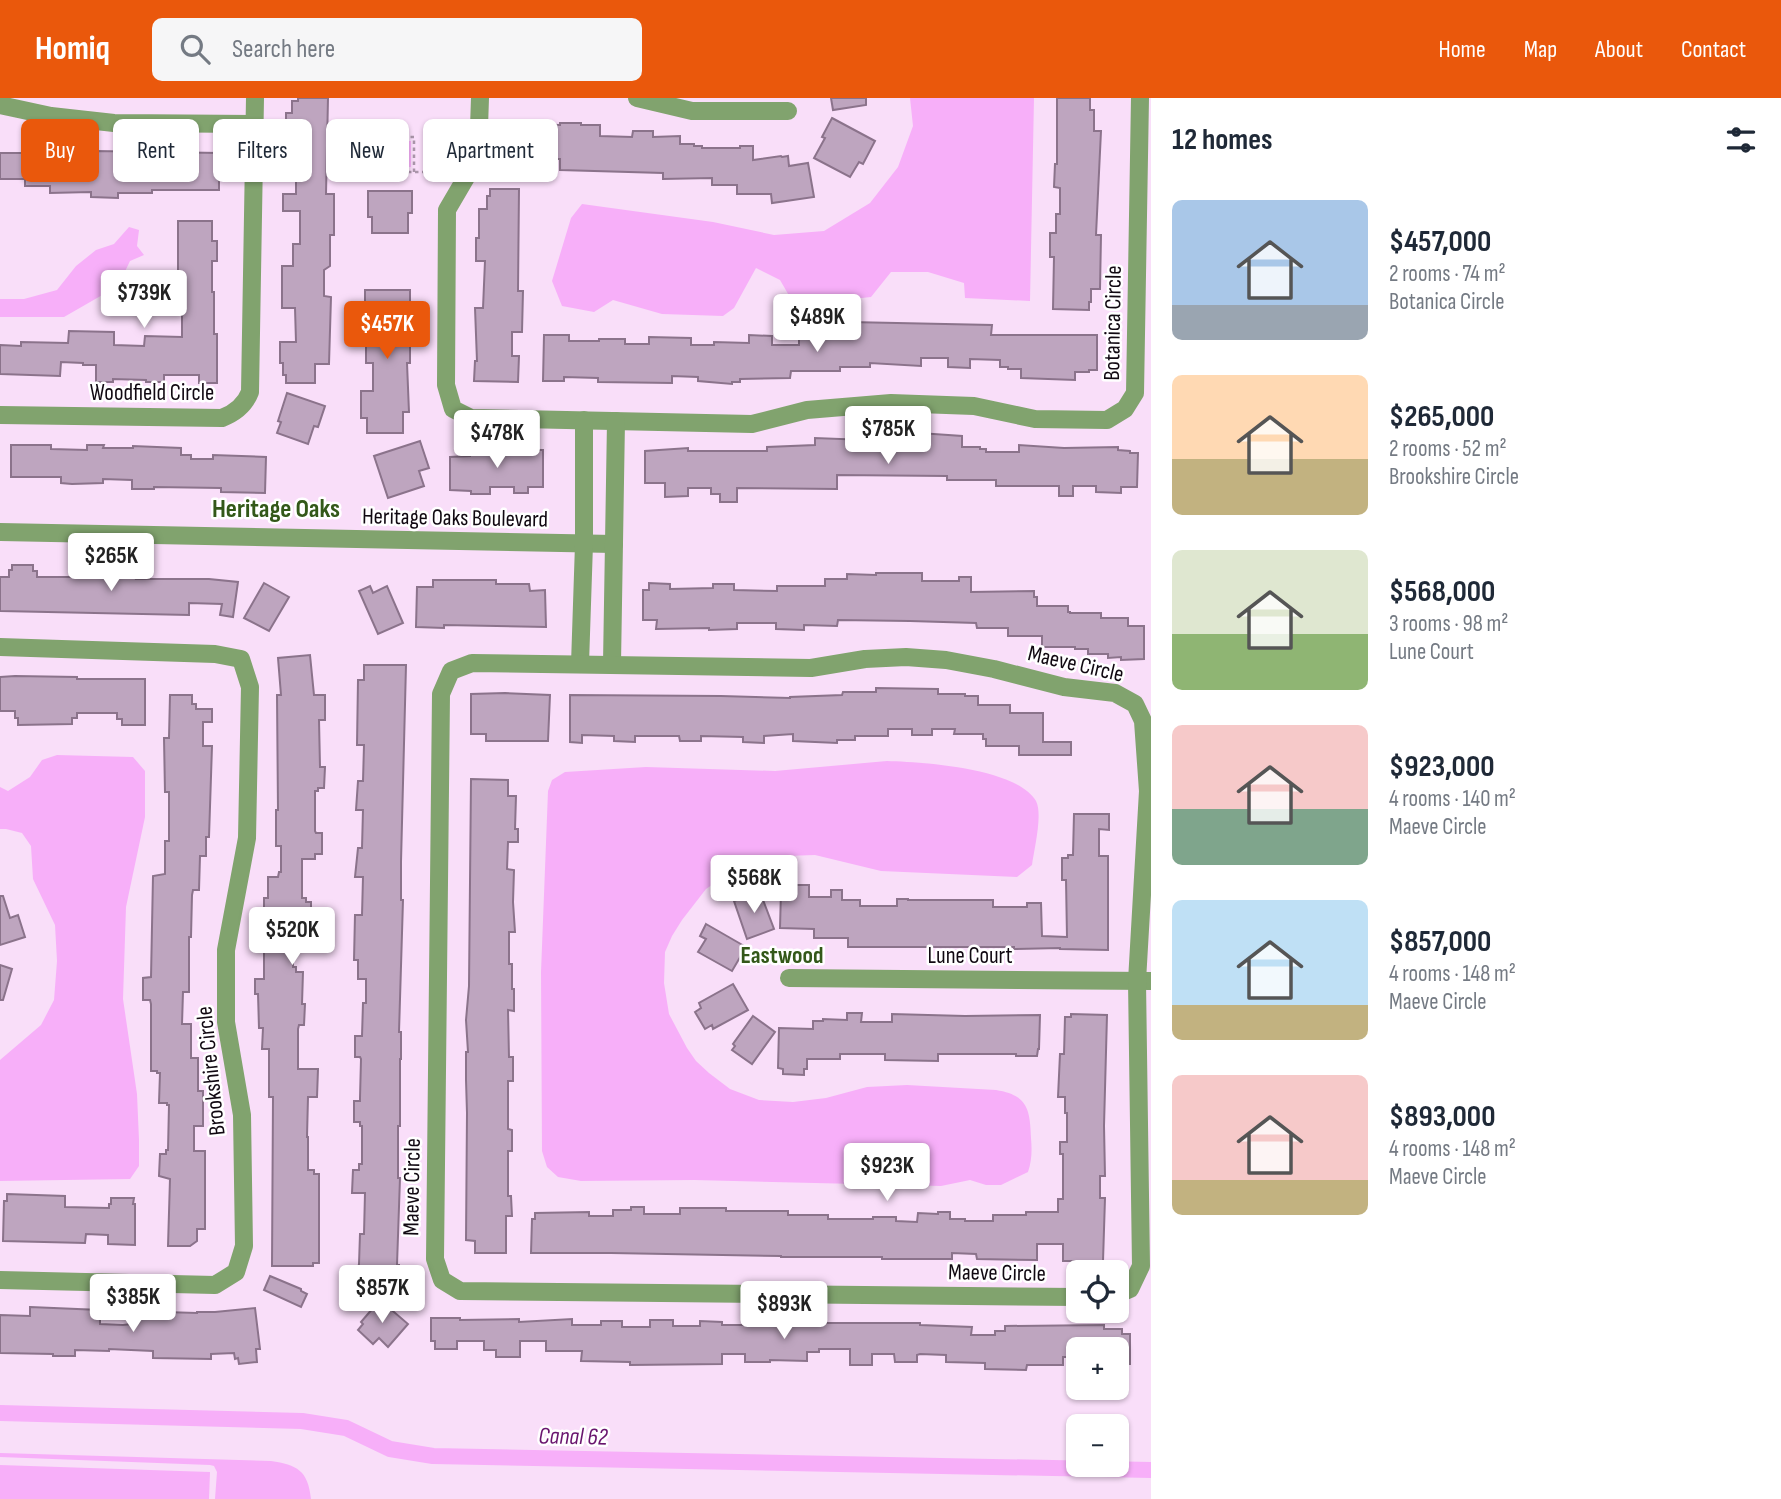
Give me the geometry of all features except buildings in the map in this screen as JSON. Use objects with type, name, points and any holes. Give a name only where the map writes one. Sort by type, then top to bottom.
[{"type":"street","name":"Woodfield Circle","points":[[255,98],[255,119]]},
{"type":"street","name":"Botanica Circle","points":[[480,98],[478,158],[447,210],[446,385],[453,409],[471,418],[752,424],[807,410],[891,403],[974,406],[1035,419],[1107,420],[1125,409],[1135,393],[1140,98]]},
{"type":"street","points":[[637,98],[692,111],[788,111]]},
{"type":"street","points":[[0,105],[51,116],[114,123],[213,124]]},
{"type":"street","name":"Woodfield Circle","points":[[0,415],[222,418],[244,404],[250,392],[254,182]]},
{"type":"street","points":[[580,664],[584,420]]},
{"type":"street","points":[[612,664],[616,421]]},
{"type":"street","points":[[584,479],[615,480]]},
{"type":"street","name":"Heritage Oaks Boulevard","points":[[0,532],[614,544]]},
{"type":"street","points":[[582,598],[613,599]]},
{"type":"street","name":"Brookshire Circle","points":[[0,647],[215,654],[241,659],[250,687],[247,838],[226,950],[226,1022],[242,1115],[244,1246],[236,1272],[215,1285],[0,1280]]},
{"type":"street","name":"Maeve Circle","points":[[1066,1297],[460,1292],[442,1280],[435,1259],[441,694],[452,671],[472,663],[811,668],[865,659],[906,657],[946,660],[1063,687],[1115,693],[1135,704],[1143,721],[1148,791],[1141,1266],[1129,1289]]},
{"type":"street","name":"Lune Court","points":[[789,978],[1144,981]]},
{"type":"path","points":[[414,172],[414,137],[394,137],[393,172],[414,172],[423,172]]},
{"type":"shaded area","points":[[910,98],[1034,98],[1030,301],[965,298],[964,283],[928,272],[891,272],[871,297],[804,304],[791,299],[780,280],[756,268],[734,308],[723,316],[662,314],[613,300],[594,312],[562,306],[552,281],[571,218],[582,204],[713,222],[774,235],[824,231],[870,203],[898,167],[913,126]]},
{"type":"shaded area","points":[[409,141],[411,141],[409,167]]},
{"type":"shaded area","points":[[129,227],[139,230],[137,246],[144,255],[130,261],[118,286],[64,317],[0,317],[0,299],[24,299],[57,290],[76,266],[96,250],[114,244]]},
{"type":"shaded area","points":[[57,755],[133,757],[145,771],[145,817],[126,907],[123,999],[137,1094],[139,1140],[139,1166],[130,1179],[0,1181],[0,1060],[41,1025],[54,1000],[57,961],[55,925],[33,879],[31,846],[22,833],[0,829],[0,787],[8,791],[30,777],[42,760]]},
{"type":"shaded area","points":[[887,761],[968,769],[1010,781],[1026,790],[1036,801],[1039,814],[1032,865],[1017,877],[881,871],[815,855],[753,857],[706,889],[672,936],[665,952],[664,983],[669,1014],[696,1061],[730,1089],[759,1100],[793,1102],[826,1098],[867,1087],[907,1085],[1007,1092],[1021,1100],[1030,1119],[1032,1151],[1028,1172],[1001,1185],[986,1185],[970,1180],[941,1186],[694,1180],[581,1181],[558,1177],[547,1167],[542,1151],[541,972],[548,791],[552,780],[565,772],[646,767],[775,771]]},
{"type":"shaded area","points":[[0,1453],[271,1461],[300,1471],[307,1481],[311,1499],[215,1499],[217,1472],[214,1466],[210,1465],[0,1457]]},
{"type":"shaded area","points":[[0,1465],[210,1472],[209,1499],[0,1499]]},
{"type":"waterway","name":"Canal 62","points":[[0,1413],[302,1421],[346,1428],[390,1449],[433,1456],[1151,1470]]},
{"type":"district","name":"Heritage Oaks","points":[[276,508]]},
{"type":"district","name":"Eastwood","points":[[782,955]]}]
